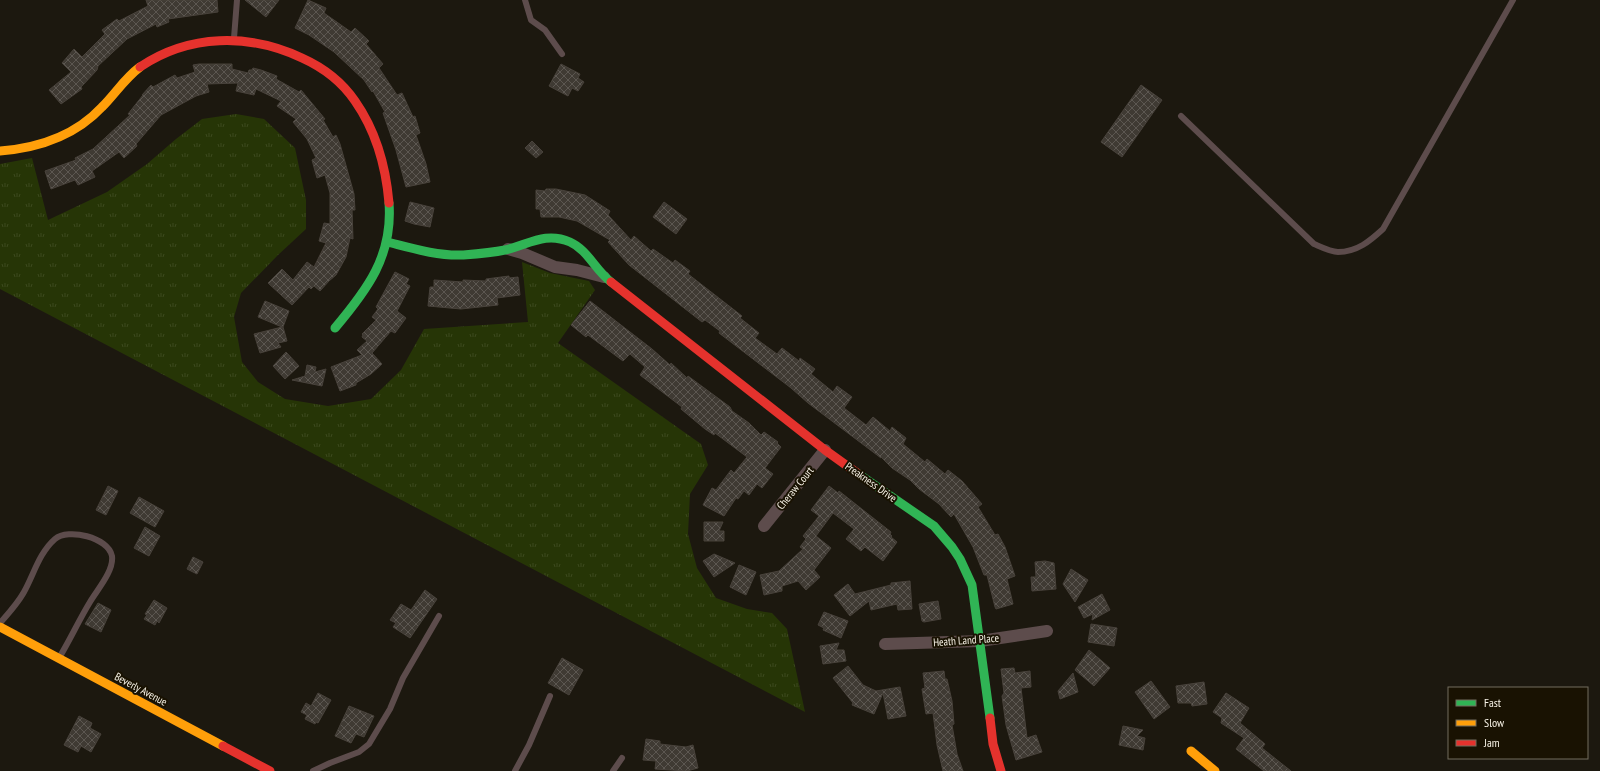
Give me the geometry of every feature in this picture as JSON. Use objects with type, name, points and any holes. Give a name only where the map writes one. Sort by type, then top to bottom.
[{"type":"street","points":[[0,151],[34,146],[72,131],[92,117],[132,73],[156,57],[192,43],[234,38],[266,43],[288,51],[316,65],[340,83],[362,110],[375,138],[384,166],[390,210],[384,256],[372,280],[358,302],[335,328]]},
{"type":"street","name":"Preakness Drive","points":[[387,242],[431,253],[459,255],[508,250],[537,239],[555,238],[573,243],[585,251],[604,277],[825,450],[934,526],[960,559],[972,585],[993,744],[1001,771]]},
{"type":"street","name":"Preakness Drive","points":[[508,250],[522,253],[555,267],[578,270],[604,277]]},
{"type":"street","name":"Cheraw Court","points":[[764,526],[825,450]]},
{"type":"street","name":"Beverly Avenue","points":[[0,627],[270,771]]},
{"type":"street","name":"Heath Land Place","points":[[885,644],[980,641],[1047,631]]},
{"type":"street","points":[[1191,751],[1216,771]]},
{"type":"lane","points":[[234,38],[237,0]]},
{"type":"lane","points":[[525,0],[531,20],[544,30],[562,54]]},
{"type":"lane","points":[[1181,116],[1314,244],[1337,252],[1356,249],[1370,241],[1383,229],[1513,0]]},
{"type":"lane","points":[[0,623],[24,593],[46,548],[56,538],[66,533],[102,541],[108,547],[112,555],[111,564],[101,588],[91,600],[59,659]]},
{"type":"lane","points":[[313,771],[330,762],[359,752],[369,744],[390,709],[403,678],[439,616]]},
{"type":"lane","points":[[515,771],[529,745],[550,696]]},
{"type":"lane","points":[[613,771],[622,758]]},
{"type":"green space","points":[[236,114],[264,119],[295,148],[306,200],[306,229],[241,293],[234,317],[242,362],[258,382],[285,399],[328,406],[371,399],[401,370],[424,329],[528,322],[522,262],[550,273],[589,281],[595,290],[558,343],[701,444],[708,465],[690,494],[688,534],[697,568],[716,598],[747,609],[772,613],[787,629],[805,712],[0,289],[0,164],[32,158],[48,220],[107,192],[147,164],[202,119]]},
{"type":"building","points":[[146,0],[217,0],[218,12],[168,19],[169,22],[157,27],[156,24],[127,39],[98,66],[97,70],[81,87],[82,89],[61,104],[49,90],[71,72],[62,63],[74,49],[82,57],[105,34],[102,30],[117,19],[119,21],[148,6]]},
{"type":"building","points":[[245,0],[279,0],[266,17]]},
{"type":"building","points":[[308,0],[326,8],[324,13],[351,32],[355,28],[369,41],[366,44],[383,64],[379,68],[397,95],[402,93],[413,117],[415,116],[420,133],[416,135],[426,164],[430,182],[406,187],[396,150],[383,113],[385,112],[373,91],[372,92],[364,80],[334,52],[309,35],[295,28]]},
{"type":"building","points":[[232,64],[232,69],[248,73],[249,70],[252,70],[253,68],[277,76],[276,79],[299,92],[301,90],[325,119],[323,120],[333,137],[336,135],[340,144],[354,194],[355,210],[352,210],[353,239],[350,238],[346,257],[336,275],[320,291],[314,286],[311,289],[309,287],[292,305],[268,283],[282,269],[293,280],[307,262],[314,267],[326,243],[319,241],[324,223],[330,224],[330,193],[325,175],[317,178],[312,160],[316,158],[307,139],[293,122],[296,119],[277,106],[281,101],[256,89],[254,95],[236,91],[238,83],[207,84],[209,92],[196,96],[161,115],[136,144],[137,146],[124,158],[119,152],[92,171],[95,177],[78,185],[75,180],[51,189],[45,171],[76,160],[75,158],[93,149],[130,115],[128,114],[151,85],[153,87],[175,75],[177,78],[195,72],[193,65]]},
{"type":"building","points":[[561,64],[580,74],[578,78],[584,82],[578,91],[572,88],[568,96],[549,86]]},
{"type":"building","points":[[1141,85],[1162,100],[1122,157],[1101,142]]},
{"type":"building","points":[[532,141],[543,152],[536,158],[525,148]]},
{"type":"building","points":[[546,189],[556,189],[585,195],[610,211],[608,215],[631,240],[634,236],[651,251],[653,249],[673,263],[675,260],[690,271],[688,274],[742,316],[740,318],[759,333],[755,338],[777,354],[782,348],[799,361],[800,358],[815,369],[811,374],[833,392],[837,386],[852,397],[844,408],[866,425],[873,417],[890,431],[892,427],[906,438],[903,444],[925,462],[927,459],[945,474],[948,470],[962,481],[982,504],[978,507],[995,535],[998,534],[1005,547],[1015,576],[1007,579],[1013,604],[996,609],[987,575],[984,575],[973,547],[954,514],[951,517],[939,504],[910,480],[892,468],[881,457],[808,403],[791,388],[719,333],[720,331],[705,320],[702,322],[629,265],[608,242],[610,240],[577,221],[559,217],[541,217],[540,209],[536,209],[536,190],[545,191]]},
{"type":"building","points":[[410,202],[434,208],[430,227],[405,221]]},
{"type":"building","points":[[664,202],[687,219],[676,234],[653,217]]},
{"type":"building","points":[[395,272],[409,279],[406,284],[410,286],[397,311],[406,318],[395,333],[391,331],[372,353],[382,364],[371,374],[356,383],[356,385],[340,391],[331,367],[362,355],[357,350],[367,341],[362,337],[362,334],[376,320],[372,317],[378,309],[376,307]]},
{"type":"building","points":[[509,276],[509,278],[518,277],[520,295],[497,298],[498,305],[461,309],[428,306],[430,287],[434,287],[434,280],[463,282],[463,280],[486,281],[486,279]]},
{"type":"building","points":[[265,301],[289,311],[283,327],[287,341],[278,343],[281,347],[260,353],[254,334],[282,327],[258,317]]},
{"type":"building","points":[[590,301],[652,349],[670,365],[671,363],[687,378],[688,376],[730,407],[732,411],[749,423],[761,435],[764,432],[778,442],[777,443],[781,447],[765,468],[773,474],[762,488],[757,484],[749,495],[744,491],[738,499],[736,498],[724,516],[703,505],[712,488],[716,490],[731,470],[734,473],[747,457],[715,433],[714,435],[705,429],[681,409],[682,407],[640,375],[645,367],[630,354],[623,361],[588,335],[586,337],[571,325]]},
{"type":"building","points":[[286,352],[299,366],[285,379],[273,366]]},
{"type":"building","points":[[307,365],[316,367],[315,372],[326,369],[322,386],[292,380],[305,376]]},
{"type":"building","points":[[108,486],[118,491],[106,515],[96,510]]},
{"type":"building","points":[[829,486],[838,493],[839,491],[891,532],[891,537],[897,542],[883,561],[865,547],[861,551],[846,539],[854,529],[833,513],[816,536],[831,548],[814,570],[820,577],[806,590],[798,581],[782,586],[782,591],[764,595],[760,575],[779,571],[803,549],[800,547],[806,539],[803,536],[819,516],[811,510]]},
{"type":"building","points":[[139,497],[164,511],[155,527],[130,513]]},
{"type":"building","points":[[704,522],[723,522],[719,531],[724,531],[724,541],[704,541]]},
{"type":"building","points":[[145,527],[160,536],[149,556],[134,548]]},
{"type":"building","points":[[714,554],[735,563],[714,577],[703,561]]},
{"type":"building","points":[[193,557],[203,562],[197,574],[187,569]]},
{"type":"building","points":[[1045,561],[1054,563],[1056,589],[1032,591],[1031,577],[1036,577],[1035,562]]},
{"type":"building","points":[[739,565],[756,572],[746,595],[730,587]]},
{"type":"building","points":[[1071,569],[1088,580],[1075,602],[1063,584]]},
{"type":"building","points":[[910,581],[912,609],[898,610],[897,604],[871,610],[869,601],[850,616],[834,595],[848,584],[855,594],[891,585],[891,583]]},
{"type":"building","points":[[425,590],[437,599],[410,638],[393,627],[396,623],[390,620],[401,604],[411,610]]},
{"type":"building","points":[[1102,594],[1110,610],[1092,620],[1093,614],[1084,618],[1078,607]]},
{"type":"building","points":[[154,600],[167,608],[159,623],[157,621],[155,625],[144,619],[147,615],[145,614]]},
{"type":"building","points":[[938,601],[941,619],[924,622],[922,621],[919,604]]},
{"type":"building","points":[[98,603],[111,610],[101,632],[85,624]]},
{"type":"building","points":[[824,612],[848,621],[841,638],[823,630],[824,628],[818,625]]},
{"type":"building","points":[[1091,624],[1117,628],[1114,646],[1088,642]]},
{"type":"building","points":[[839,643],[836,650],[844,650],[846,661],[823,664],[820,646]]},
{"type":"building","points":[[1089,650],[1110,668],[1094,686],[1075,670]]},
{"type":"building","points":[[562,658],[583,670],[569,695],[548,683]]},
{"type":"building","points":[[848,666],[863,685],[876,691],[900,687],[906,716],[888,719],[883,693],[874,714],[852,705],[853,703],[833,678]]},
{"type":"building","points":[[1014,668],[1015,673],[1030,671],[1031,687],[1021,688],[1027,738],[1036,735],[1042,752],[1016,760],[1006,725],[1002,696],[1004,693],[1001,669]]},
{"type":"building","points":[[944,671],[952,701],[954,724],[952,725],[957,754],[963,771],[943,771],[937,745],[933,713],[926,714],[922,689],[925,688],[923,673]]},
{"type":"building","points":[[1073,673],[1078,692],[1060,699],[1058,691]]},
{"type":"building","points":[[1151,681],[1170,707],[1154,719],[1135,692]]},
{"type":"building","points":[[1204,682],[1207,704],[1192,706],[1191,703],[1178,703],[1176,686]]},
{"type":"building","points":[[318,693],[331,700],[318,723],[316,722],[315,724],[305,719],[307,715],[301,712],[306,703],[311,706]]},
{"type":"building","points":[[1226,693],[1249,708],[1240,723],[1265,744],[1262,748],[1291,771],[1264,771],[1236,749],[1244,738],[1221,723],[1222,718],[1213,712]]},
{"type":"building","points":[[349,706],[374,716],[364,737],[356,734],[351,743],[335,736]]},
{"type":"building","points":[[79,716],[92,723],[90,728],[101,734],[91,752],[81,746],[78,752],[64,745]]},
{"type":"building","points":[[1123,726],[1143,730],[1137,736],[1145,738],[1143,750],[1119,745]]},
{"type":"building","points":[[646,739],[660,741],[660,744],[686,747],[693,745],[698,768],[687,771],[655,769],[656,761],[643,760]]},
{"type":"traffic: fast","points":[[335,328],[358,300],[376,271],[387,240],[389,203]]},
{"type":"traffic: fast","points":[[387,242],[434,253],[462,255],[505,250],[545,238],[561,239],[570,242],[582,250],[600,272],[611,282]]},
{"type":"traffic: fast","points":[[857,473],[934,526],[960,559],[972,585],[990,718]]},
{"type":"traffic: slow","points":[[0,151],[28,147],[55,139],[80,126],[102,107],[125,81],[140,67]]},
{"type":"traffic: slow","points":[[0,627],[223,746]]},
{"type":"traffic: slow","points":[[1191,751],[1215,771]]},
{"type":"traffic: jam","points":[[140,67],[159,56],[179,48],[199,43],[220,41],[240,41],[261,44],[302,58],[338,81],[355,101],[369,125],[379,150],[388,190],[389,203]]},
{"type":"traffic: jam","points":[[611,282],[825,450],[857,473]]},
{"type":"traffic: jam","points":[[990,718],[993,744],[1001,771]]},
{"type":"traffic: jam","points":[[223,746],[270,771]]}]
